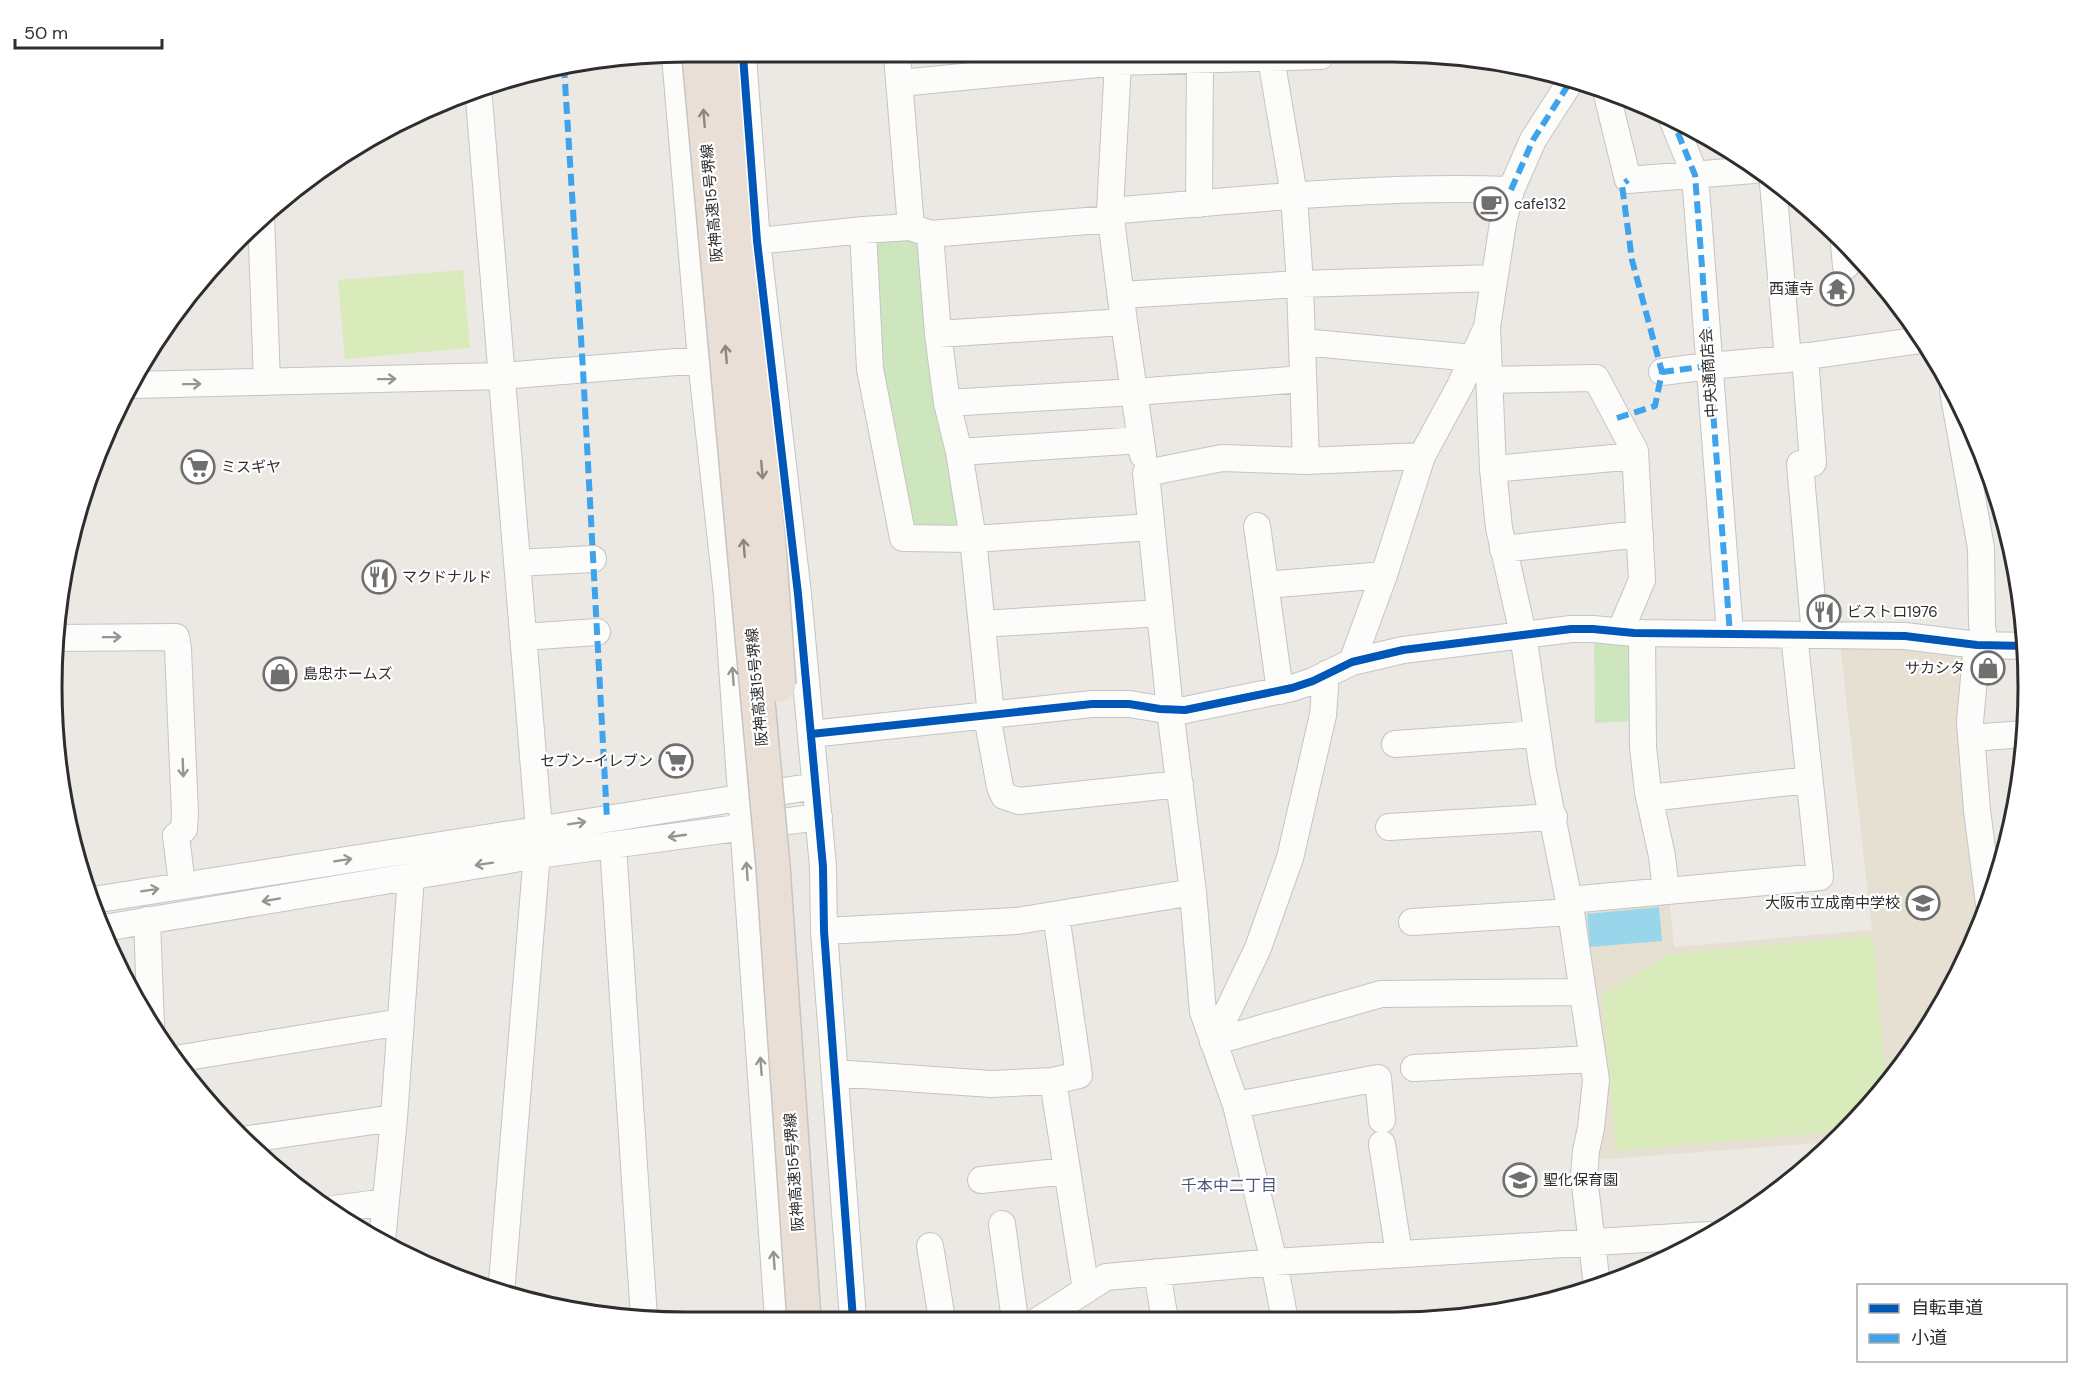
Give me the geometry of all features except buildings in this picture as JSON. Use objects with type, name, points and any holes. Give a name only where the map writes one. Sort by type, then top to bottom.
[{"type":"highway","name":"阪神高速15号堺線","points":[[699,62],[773,866],[804,1312]]},
{"type":"highway","name":"阪神高速15号堺線","points":[[724,62],[769,545],[824,1312]]},
{"type":"street","points":[[675,62],[700,360],[727,595],[778,1312]]},
{"type":"street","points":[[743,62],[757,241],[798,594],[819,817],[823,867],[824,932],[852,1312]]},
{"type":"street","points":[[898,62],[938,334],[946,404],[959,452],[973,539],[989,716],[1000,787],[1005,796],[1019,801],[1180,784]]},
{"type":"street","points":[[900,83],[1090,62]]},
{"type":"street","points":[[1117,62],[1110,215],[1146,473],[1170,710],[1193,892],[1203,1012],[1236,1105],[1274,1262],[1283,1312]]},
{"type":"street","points":[[1199,204],[1200,62]]},
{"type":"street","points":[[1272,62],[1294,195],[1300,284],[1306,461]]},
{"type":"street","points":[[1567,87],[1533,140],[1511,190],[1493,278],[1487,327],[1493,469],[1499,528],[1523,634],[1537,734],[1570,906],[1596,1080],[1584,1177],[1596,1278]]},
{"type":"street","points":[[479,98],[539,829],[502,1284]]},
{"type":"street","points":[[1608,101],[1628,180],[1745,171]]},
{"type":"street","name":"中央通商店会","points":[[1677,130],[1695,175],[1730,634]]},
{"type":"street","points":[[757,241],[863,230],[921,231],[1110,215],[1294,195],[1457,188],[1511,190]]},
{"type":"street","points":[[1412,922],[1570,906],[1666,891],[1820,877],[1809,780],[1800,464],[1813,463],[1774,192]]},
{"type":"street","points":[[261,230],[267,382]]},
{"type":"street","points":[[863,230],[870,369],[903,537],[973,539],[1151,527]]},
{"type":"street","points":[[1121,295],[1300,284],[1493,278]]},
{"type":"street","points":[[938,334],[1124,322]]},
{"type":"street","points":[[1352,662],[1384,574],[1422,456],[1487,327]]},
{"type":"street","points":[[1662,372],[1913,341]]},
{"type":"street","points":[[1302,342],[1473,358]]},
{"type":"street","points":[[142,379],[267,382],[501,376],[700,360]]},
{"type":"street","points":[[1490,380],[1596,378],[1635,451],[1642,580],[1631,632],[1649,798],[1662,856],[1666,891]]},
{"type":"street","points":[[946,404],[1303,380]]},
{"type":"street","points":[[1960,425],[1981,548],[1981,645],[1970,723],[1977,810],[1986,881]]},
{"type":"street","points":[[959,452],[1141,440]]},
{"type":"street","points":[[1146,473],[1222,458],[1306,461],[1422,456]]},
{"type":"street","points":[[1493,469],[1635,456]]},
{"type":"street","points":[[1257,526],[1281,691]]},
{"type":"street","points":[[1503,549],[1640,534]]},
{"type":"street","points":[[517,563],[593,559]]},
{"type":"street","points":[[1265,585],[1384,574]]},
{"type":"street","points":[[982,624],[1160,613]]},
{"type":"street","points":[[811,734],[1110,703],[1185,711],[1281,691],[1313,681],[1352,662],[1428,645],[1571,629],[1905,636],[1981,645],[2016,646]]},
{"type":"street","points":[[523,637],[597,632]]},
{"type":"street","points":[[64,638],[176,637],[185,813],[184,829],[176,836],[182,885]]},
{"type":"street","points":[[1214,1042],[1258,948],[1290,858],[1323,715],[1326,674]]},
{"type":"street","points":[[1395,744],[1537,734]]},
{"type":"street","points":[[1971,738],[2015,735]]},
{"type":"street","points":[[1649,798],[1809,780]]},
{"type":"street","points":[[99,899],[816,786]]},
{"type":"street","points":[[109,927],[538,855],[819,817]]},
{"type":"street","points":[[1389,827],[1554,817]]},
{"type":"street","points":[[613,845],[644,1311]]},
{"type":"street","points":[[383,1234],[394,1118],[411,876]]},
{"type":"street","points":[[824,932],[1017,921],[1193,892]]},
{"type":"street","points":[[835,1073],[991,1084],[1053,1081],[1079,1075],[1056,915]]},
{"type":"street","points":[[147,920],[150,1008]]},
{"type":"street","points":[[1214,1042],[1381,994],[1582,992]]},
{"type":"street","points":[[183,1058],[401,1022]]},
{"type":"street","points":[[1414,1068],[1592,1059]]},
{"type":"street","points":[[1236,1105],[1378,1078],[1382,1132],[1399,1254]]},
{"type":"street","points":[[1053,1081],[1086,1290]]},
{"type":"street","points":[[255,1138],[394,1118]]},
{"type":"street","points":[[981,1180],[1067,1171]]},
{"type":"street","points":[[341,1208],[386,1202]]},
{"type":"street","points":[[1002,1224],[1014,1312]]},
{"type":"street","points":[[1052,1312],[1106,1277],[1274,1262],[1691,1236]]},
{"type":"street","points":[[930,1246],[941,1312]]},
{"type":"street","points":[[1157,1272],[1164,1312]]},
{"type":"shaded area","name":"大阪市立成南中学校","points":[[1840,644],[1902,644],[1960,657],[1967,666],[1961,726],[1978,904],[1953,964],[1934,1000],[1888,1068],[1862,1099],[1819,1143],[1594,1160],[1576,909],[1669,897],[1674,947],[1872,930]]},
{"type":"green space","points":[[874,234],[918,237],[965,532],[911,532],[880,374]]},
{"type":"green space","points":[[463,270],[470,348],[345,359],[338,280]]},
{"type":"green space","points":[[1594,636],[1632,640],[1634,721],[1595,723]]},
{"type":"green space","points":[[1873,936],[1885,1072],[1831,1132],[1616,1151],[1602,995],[1670,954]]},
{"type":"water","points":[[1659,907],[1662,941],[1590,947],[1587,914]]},
{"type":"marked path","points":[[565,74],[607,819]]},
{"type":"marked path","points":[[1511,190],[1533,140],[1567,87]]},
{"type":"marked path","points":[[1677,130],[1695,175],[1730,634]]},
{"type":"marked path","points":[[1617,418],[1655,406],[1662,372],[1632,260],[1622,185],[1628,180]]},
{"type":"marked path","points":[[1662,372],[1708,366]]},
{"type":"cycle path","points":[[743,62],[757,241],[798,594],[823,867],[824,931],[852,1312]]},
{"type":"cycle path","points":[[811,734],[1092,704],[1129,704],[1185,710],[1292,688],[1313,681],[1352,662],[1403,650],[1571,629],[1634,633],[1905,636],[1977,645],[2016,646]]},
{"type":"place","name":"cafe132","points":[[1491,204]]},
{"type":"place","name":"西蓮寺","points":[[1837,289]]},
{"type":"place","name":"ミスギヤ","points":[[198,467]]},
{"type":"place","name":"マクドナルド","points":[[379,577]]},
{"type":"place","name":"ビストロ1976","points":[[1824,612]]},
{"type":"place","name":"サカシタ","points":[[1988,668]]},
{"type":"place","name":"島忠ホームズ","points":[[280,674]]},
{"type":"place","name":"セブン-イレブン","points":[[676,761]]},
{"type":"place","name":"大阪市立成南中学校","points":[[1923,903]]},
{"type":"place","name":"聖化保育園","points":[[1520,1180]]},
{"type":"district","name":"千本中二丁目","points":[[1229,1185]]}]
